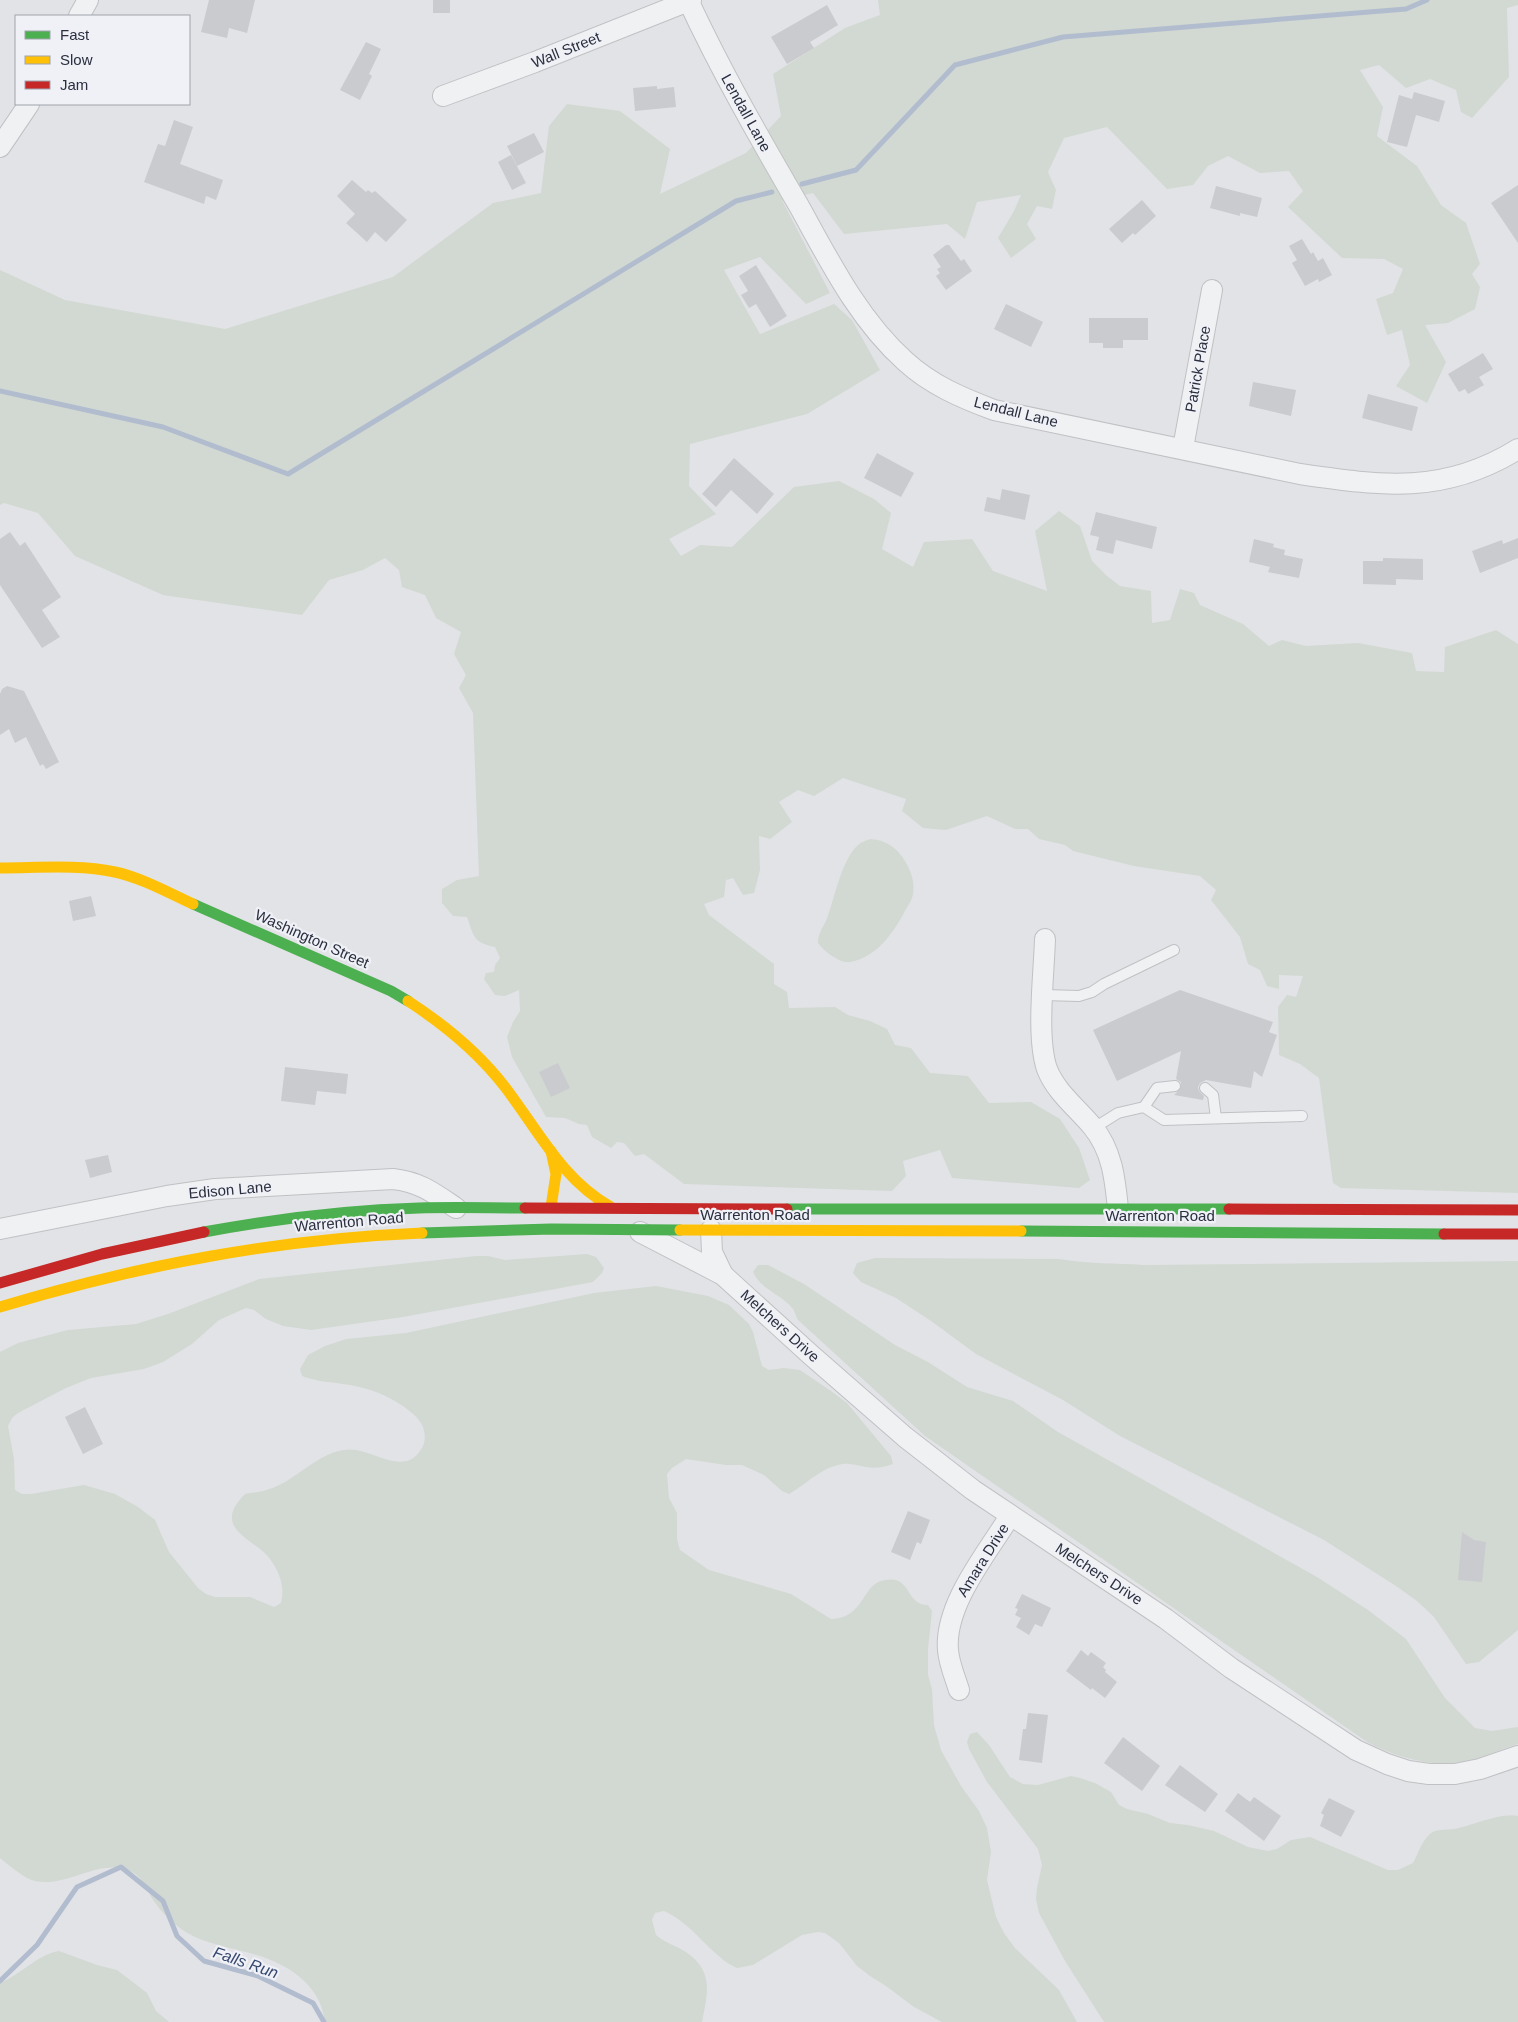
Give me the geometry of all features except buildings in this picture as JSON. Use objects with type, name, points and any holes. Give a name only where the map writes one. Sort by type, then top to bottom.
[{"type":"main road","name":"Washington Street","points":[[0,868],[83,868],[114,872],[137,879],[391,991],[423,1009],[444,1024],[473,1050],[503,1085],[551,1151],[586,1191],[611,1207]]},
{"type":"main road","name":"Washington Street","points":[[551,1151],[556,1174],[551,1207]]},
{"type":"main road","name":"Warrenton Road","points":[[0,1283],[40,1270],[105,1254],[254,1223],[374,1210],[611,1207],[1518,1210]]},
{"type":"main road","name":"Warrenton Road","points":[[0,1307],[85,1281],[167,1262],[307,1240],[360,1235],[469,1230],[635,1229],[1518,1234]]},
{"type":"street","points":[[80,15],[88,0]]},
{"type":"street","name":"Wall Street","points":[[443,96],[535,62],[689,0]]},
{"type":"street","name":"Lendall Lane","points":[[689,0],[713,53],[843,283],[872,326],[907,364],[940,387],[994,410],[1300,474],[1351,481],[1421,484],[1455,478],[1477,471],[1518,449]]},
{"type":"street","points":[[0,147],[28,105]]},
{"type":"street","name":"Patrick Place","points":[[1183,448],[1212,290]]},
{"type":"street","points":[[1045,938],[1042,1043],[1048,1069],[1059,1090],[1094,1128],[1111,1162],[1115,1175],[1118,1208]]},
{"type":"street","name":"Edison Lane","points":[[0,1229],[168,1196],[215,1190],[393,1179],[406,1180],[421,1185],[456,1208]]},
{"type":"street","name":"Melchers Drive","points":[[635,1229],[724,1275],[811,1355],[905,1437],[1010,1516],[1166,1619],[1231,1668],[1356,1750],[1408,1771],[1429,1774],[1480,1770],[1518,1756]]},
{"type":"street","name":"Melchers Drive","points":[[711,1230],[712,1252],[724,1275]]},
{"type":"street","name":"Amara Drive","points":[[959,1690],[948,1651],[947,1639],[954,1608],[1010,1516]]},
{"type":"lane","points":[[1043,995],[1079,996],[1092,992],[1104,984],[1174,950]]},
{"type":"lane","points":[[1144,1107],[1157,1088],[1175,1086]]},
{"type":"lane","points":[[1205,1088],[1213,1095],[1216,1118]]},
{"type":"lane","points":[[1094,1128],[1118,1112],[1144,1107],[1164,1120],[1302,1116]]},
{"type":"shaded area","points":[[878,0],[1518,0],[1518,5],[1507,8],[1509,77],[1472,118],[1461,112],[1456,90],[1430,79],[1406,88],[1379,65],[1360,70],[1383,107],[1377,136],[1417,166],[1441,205],[1466,223],[1480,264],[1472,274],[1480,287],[1475,309],[1448,323],[1425,325],[1446,362],[1427,403],[1396,386],[1410,365],[1402,330],[1387,335],[1376,299],[1393,293],[1403,269],[1384,259],[1342,258],[1288,207],[1303,191],[1289,171],[1260,173],[1228,156],[1208,166],[1193,185],[1167,189],[1107,127],[1064,138],[1048,172],[1056,190],[1052,209],[1037,206],[1027,224],[1036,239],[1011,258],[998,238],[1021,195],[977,202],[965,239],[947,224],[844,234],[813,193],[782,200],[830,293],[806,304],[760,257],[724,270],[760,334],[834,304],[852,320],[880,370],[807,414],[690,444],[689,486],[716,514],[669,539],[681,556],[700,545],[732,547],[794,487],[839,481],[874,499],[891,513],[882,549],[913,567],[924,542],[972,539],[993,571],[1047,591],[1035,531],[1059,511],[1080,526],[1092,561],[1107,576],[1120,586],[1151,591],[1152,623],[1170,620],[1180,589],[1194,593],[1200,605],[1243,624],[1269,646],[1282,640],[1306,646],[1358,643],[1412,653],[1416,671],[1444,672],[1445,647],[1496,630],[1518,644],[1518,1193],[1341,1188],[1333,1183],[1319,1078],[1300,1064],[1279,1055],[1278,1007],[1287,995],[1296,997],[1303,976],[1279,975],[1279,989],[1267,986],[1260,970],[1248,964],[1240,937],[1211,900],[1216,890],[1200,876],[1134,866],[1073,851],[1065,845],[1039,839],[1028,829],[1015,829],[987,816],[946,830],[923,828],[902,811],[906,799],[843,778],[814,796],[798,790],[779,802],[792,822],[770,839],[759,836],[760,870],[754,893],[743,895],[733,878],[726,880],[724,897],[704,904],[709,915],[774,964],[774,984],[787,992],[789,1008],[835,1007],[848,1015],[870,1021],[887,1029],[895,1045],[911,1048],[930,1073],[968,1076],[989,1103],[1031,1102],[1060,1119],[1079,1148],[1090,1180],[1079,1188],[952,1178],[940,1150],[903,1161],[906,1176],[892,1191],[684,1184],[644,1154],[635,1156],[624,1143],[617,1142],[611,1148],[592,1137],[587,1125],[565,1118],[546,1117],[512,1057],[507,1037],[520,1011],[519,990],[505,996],[495,995],[484,979],[486,973],[494,972],[495,965],[500,958],[495,947],[478,941],[473,934],[467,917],[453,916],[442,903],[442,889],[457,880],[479,876],[473,713],[459,688],[466,675],[454,654],[461,632],[436,618],[425,595],[402,587],[399,570],[385,558],[363,570],[329,580],[302,615],[163,595],[75,556],[38,513],[4,503],[0,505],[0,270],[65,300],[225,329],[393,277],[493,203],[541,193],[549,126],[567,104],[620,111],[670,149],[660,194],[746,153],[781,116],[773,74],[845,28],[880,15]]},
{"type":"shaded area","points":[[871,839],[886,843],[902,856],[912,877],[913,894],[901,919],[883,943],[876,950],[859,960],[846,962],[837,959],[824,950],[818,943],[820,932],[826,921],[851,853],[864,841]]},
{"type":"shaded area","points":[[587,1254],[596,1257],[604,1268],[602,1273],[593,1282],[403,1317],[311,1330],[283,1326],[266,1319],[254,1310],[246,1308],[219,1320],[192,1344],[163,1362],[144,1369],[91,1378],[66,1388],[18,1413],[12,1418],[8,1426],[14,1459],[15,1490],[22,1494],[31,1494],[84,1485],[115,1494],[138,1507],[155,1520],[169,1552],[198,1588],[206,1594],[215,1597],[250,1597],[274,1607],[281,1603],[281,1580],[270,1559],[238,1532],[233,1524],[232,1516],[235,1506],[245,1494],[275,1487],[328,1455],[344,1450],[360,1451],[392,1461],[407,1461],[420,1451],[425,1438],[423,1426],[418,1419],[388,1397],[362,1387],[302,1376],[300,1369],[308,1355],[325,1346],[346,1339],[406,1333],[594,1293],[656,1286],[708,1296],[729,1305],[749,1324],[762,1366],[769,1370],[784,1368],[800,1370],[831,1391],[847,1403],[891,1456],[893,1464],[876,1468],[849,1464],[835,1466],[821,1472],[789,1494],[782,1491],[764,1475],[742,1465],[726,1465],[686,1459],[672,1468],[667,1474],[669,1498],[677,1513],[677,1539],[680,1550],[709,1570],[791,1594],[831,1619],[851,1613],[871,1587],[877,1582],[885,1580],[900,1582],[915,1600],[921,1604],[928,1605],[932,1611],[928,1649],[928,1674],[932,1690],[934,1725],[941,1750],[961,1786],[979,1811],[987,1828],[991,1852],[987,1880],[996,1917],[1004,1933],[1015,1948],[1059,1990],[1077,2022],[942,2022],[914,2007],[870,1976],[857,1966],[839,1943],[825,1933],[818,1932],[802,1935],[753,1965],[737,1968],[718,1956],[684,1924],[664,1911],[655,1913],[652,1920],[656,1935],[686,1952],[701,1967],[705,1976],[707,1993],[702,2022],[325,2022],[318,1999],[312,1989],[295,1973],[263,1957],[203,1940],[184,1931],[162,1911],[142,1880],[128,1870],[104,1868],[59,1881],[35,1881],[21,1874],[0,1858],[0,1352],[18,1343],[68,1330],[136,1324],[168,1314],[259,1279],[476,1256],[488,1256],[505,1260]]},
{"type":"shaded area","points":[[875,1258],[1059,1259],[1091,1263],[1144,1265],[1518,1261],[1518,1630],[1479,1662],[1466,1664],[1434,1617],[1417,1601],[1324,1540],[1120,1436],[1063,1400],[976,1354],[896,1298],[861,1282],[853,1273],[857,1263]]},
{"type":"shaded area","points":[[758,1265],[768,1265],[804,1284],[895,1345],[928,1362],[967,1387],[1013,1401],[1058,1432],[1317,1577],[1368,1610],[1406,1639],[1445,1698],[1475,1728],[1492,1731],[1518,1727],[1518,1744],[1475,1759],[1461,1762],[1433,1763],[1406,1758],[1367,1742],[925,1436],[798,1320],[793,1309],[783,1299],[761,1283],[753,1272]]},
{"type":"shaded area","points":[[977,1732],[989,1745],[1010,1777],[1023,1784],[1038,1785],[1071,1776],[1080,1778],[1095,1783],[1111,1792],[1119,1805],[1127,1809],[1148,1814],[1170,1823],[1214,1831],[1248,1847],[1268,1851],[1277,1849],[1291,1840],[1310,1837],[1388,1870],[1398,1870],[1413,1863],[1425,1839],[1433,1832],[1454,1829],[1503,1816],[1518,1816],[1518,2022],[1104,2022],[1065,1961],[1039,1913],[1036,1899],[1042,1865],[1038,1849],[987,1782],[969,1749],[967,1742],[970,1734]]},
{"type":"shaded area","points":[[59,1951],[117,1970],[147,1993],[156,2011],[169,2022],[0,2022],[0,1983],[36,1960]]},
{"type":"waterway","points":[[802,184],[856,170],[955,65],[1063,37],[1406,9],[1427,0]]},
{"type":"waterway","points":[[0,391],[163,427],[288,474],[736,201],[772,192]]},
{"type":"waterway","name":"Falls Run","points":[[0,1981],[37,1945],[77,1887],[121,1867],[163,1901],[177,1936],[204,1961],[258,1976],[313,2003],[324,2022]]},
{"type":"traffic: fast","points":[[193,904],[391,991],[408,1001]]},
{"type":"traffic: fast","points":[[204,1232],[284,1219],[338,1213],[392,1209],[525,1208]]},
{"type":"traffic: fast","points":[[787,1209],[1229,1209]]},
{"type":"traffic: fast","points":[[422,1233],[551,1229],[680,1230]]},
{"type":"traffic: fast","points":[[1021,1231],[1444,1234]]},
{"type":"traffic: slow","points":[[0,868],[72,867],[115,872],[145,882],[193,904]]},
{"type":"traffic: slow","points":[[408,1001],[448,1030],[484,1062],[505,1087],[565,1169],[578,1183],[611,1207]]},
{"type":"traffic: slow","points":[[551,1151],[556,1174],[551,1207]]},
{"type":"traffic: slow","points":[[680,1230],[1021,1231]]},
{"type":"traffic: slow","points":[[0,1307],[104,1279],[209,1256],[314,1241],[422,1233]]},
{"type":"traffic: jam","points":[[525,1208],[787,1209]]},
{"type":"traffic: jam","points":[[1229,1209],[1518,1210]]},
{"type":"traffic: jam","points":[[0,1283],[102,1254],[204,1232]]},
{"type":"traffic: jam","points":[[1444,1234],[1518,1234]]}]
